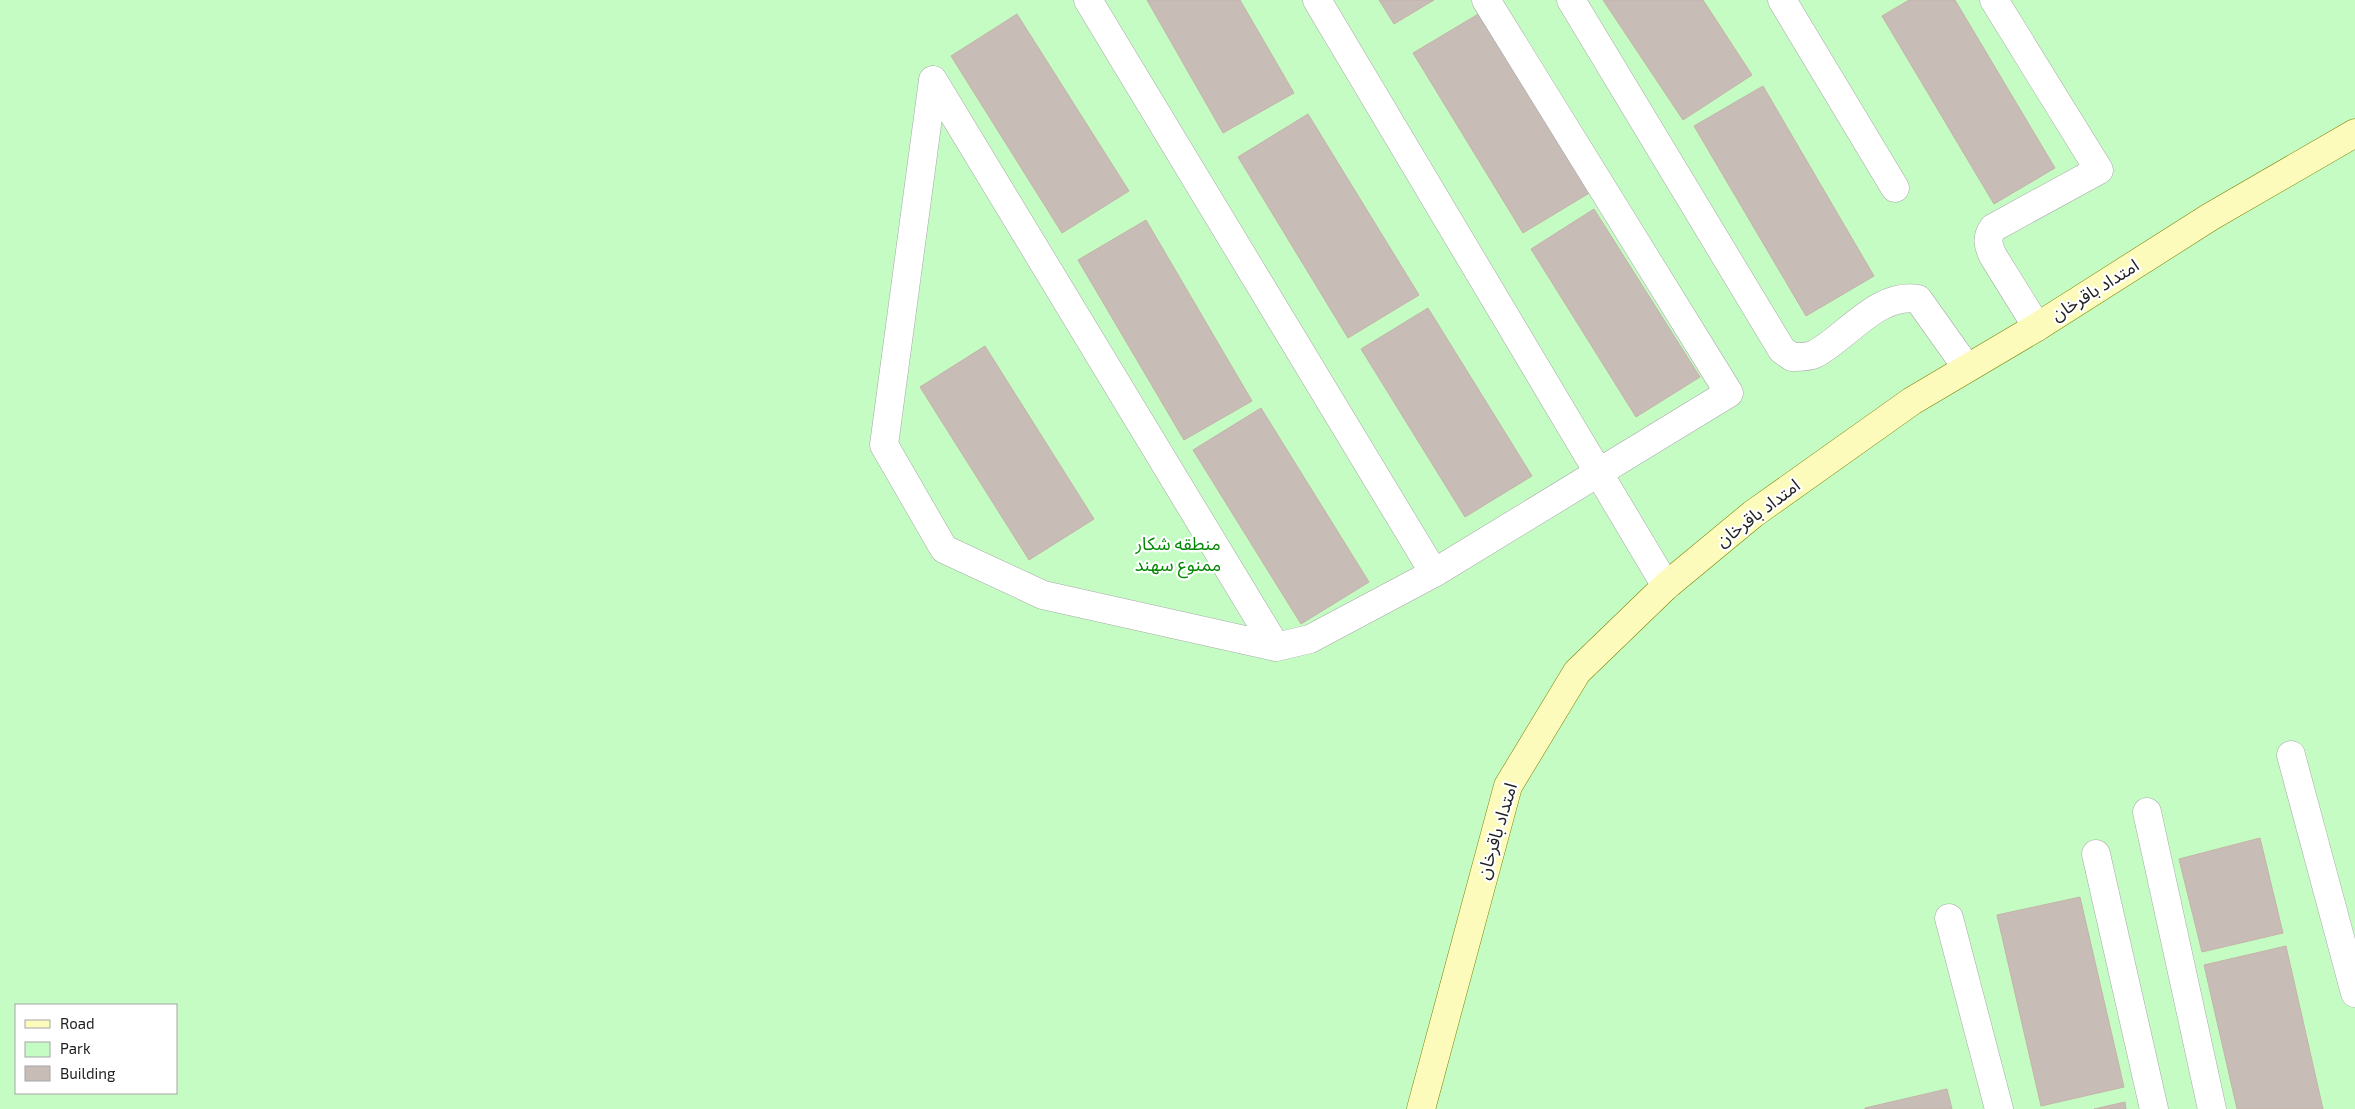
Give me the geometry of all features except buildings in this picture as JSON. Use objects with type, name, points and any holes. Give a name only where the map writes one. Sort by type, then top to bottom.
[{"type":"main road","name":"امتداد باقرخان","points":[[1421,1109],[1508,786],[1577,672],[1666,586],[1752,514],[1912,401],[2037,327],[2210,217],[2355,133]]},
{"type":"street","points":[[1088,0],[1434,573]]},
{"type":"street","points":[[1317,0],[1666,586]]},
{"type":"street","points":[[1276,646],[934,80],[884,445],[944,549],[1043,595],[1276,646],[1310,639],[1434,573],[1729,393],[1486,0]]},
{"type":"street","points":[[1571,0],[1782,350],[1792,357],[1813,355],[1875,311],[1896,299],[1908,297],[1918,298],[1967,368]]},
{"type":"street","points":[[1782,0],[1895,188]]},
{"type":"street","points":[[1994,0],[2099,170],[1993,228],[1988,234],[1988,244],[1994,256],[2037,327]]},
{"type":"street","points":[[2291,756],[2355,993]]},
{"type":"street","points":[[2147,812],[2212,1109]]},
{"type":"street","points":[[2096,854],[2154,1109]]},
{"type":"street","points":[[1949,918],[1999,1109]]},
{"type":"green space","name":"منطقه شکار ممنوع سهند","points":[[0,0],[2355,0],[2355,1109],[0,1109]]}]
